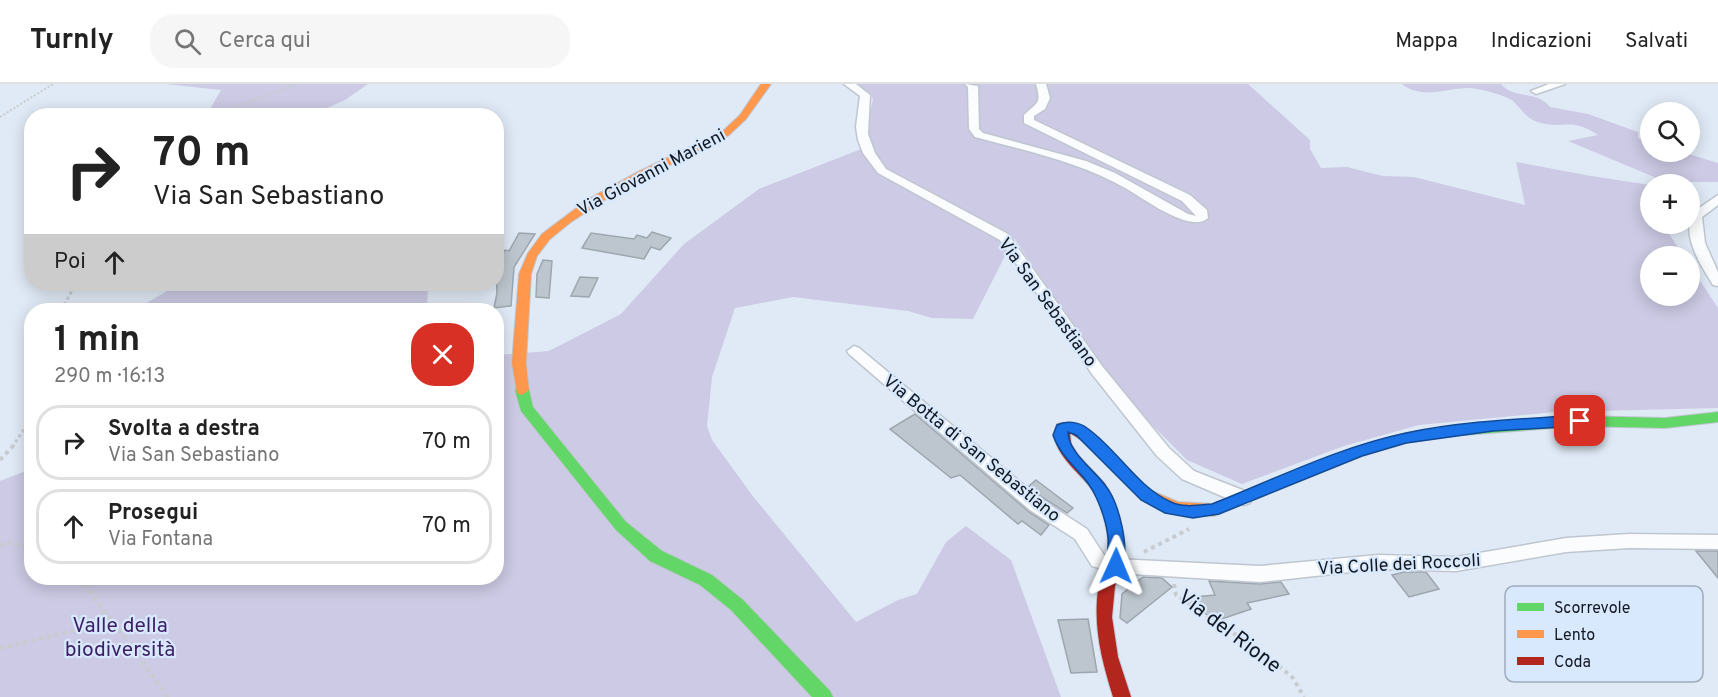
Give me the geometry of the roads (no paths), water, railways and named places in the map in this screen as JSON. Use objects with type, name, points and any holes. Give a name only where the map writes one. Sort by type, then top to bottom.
[{"type":"street","name":"Via Giovanni Marieni","points":[[766,84],[740,120],[725,134],[595,200],[567,217],[545,237],[528,262],[518,358],[519,386],[526,408],[621,526],[656,556],[706,580],[736,605],[824,697]]},
{"type":"street","name":"Via San Sebastiano","points":[[849,84],[865,95],[867,103],[862,119],[864,145],[882,171],[1004,237],[1098,370],[1163,452],[1188,475],[1244,498]]},
{"type":"street","points":[[970,84],[973,86],[974,129],[979,135],[1082,163],[1111,175],[1184,217],[1195,220],[1202,218],[1203,213],[1186,198],[1028,121],[1029,115],[1041,107],[1045,98],[1041,84]]},
{"type":"street","points":[[1536,91],[1560,84]]},
{"type":"street","points":[[1718,199],[1696,216],[1695,238],[1709,269],[1718,282]]},
{"type":"street","name":"Via Botta di San Sebastiano","points":[[854,351],[1036,504],[1081,534],[1098,561],[1116,566]]},
{"type":"street","points":[[1122,697],[1104,643],[1106,585],[1116,566],[1116,539],[1113,523],[1101,491],[1064,447],[1060,435],[1062,428],[1067,426],[1081,431],[1146,495],[1160,505],[1170,509],[1193,512],[1218,508],[1358,452],[1406,438],[1504,426],[1580,421],[1665,423],[1718,417]]},
{"type":"street","name":"Via Colle dei Roccoli","points":[[1116,566],[1260,574],[1378,562],[1456,564],[1566,545],[1629,540],[1718,542]]},
{"type":"park label","name":"Valle della biodiversità","points":[[120,637]]}]
